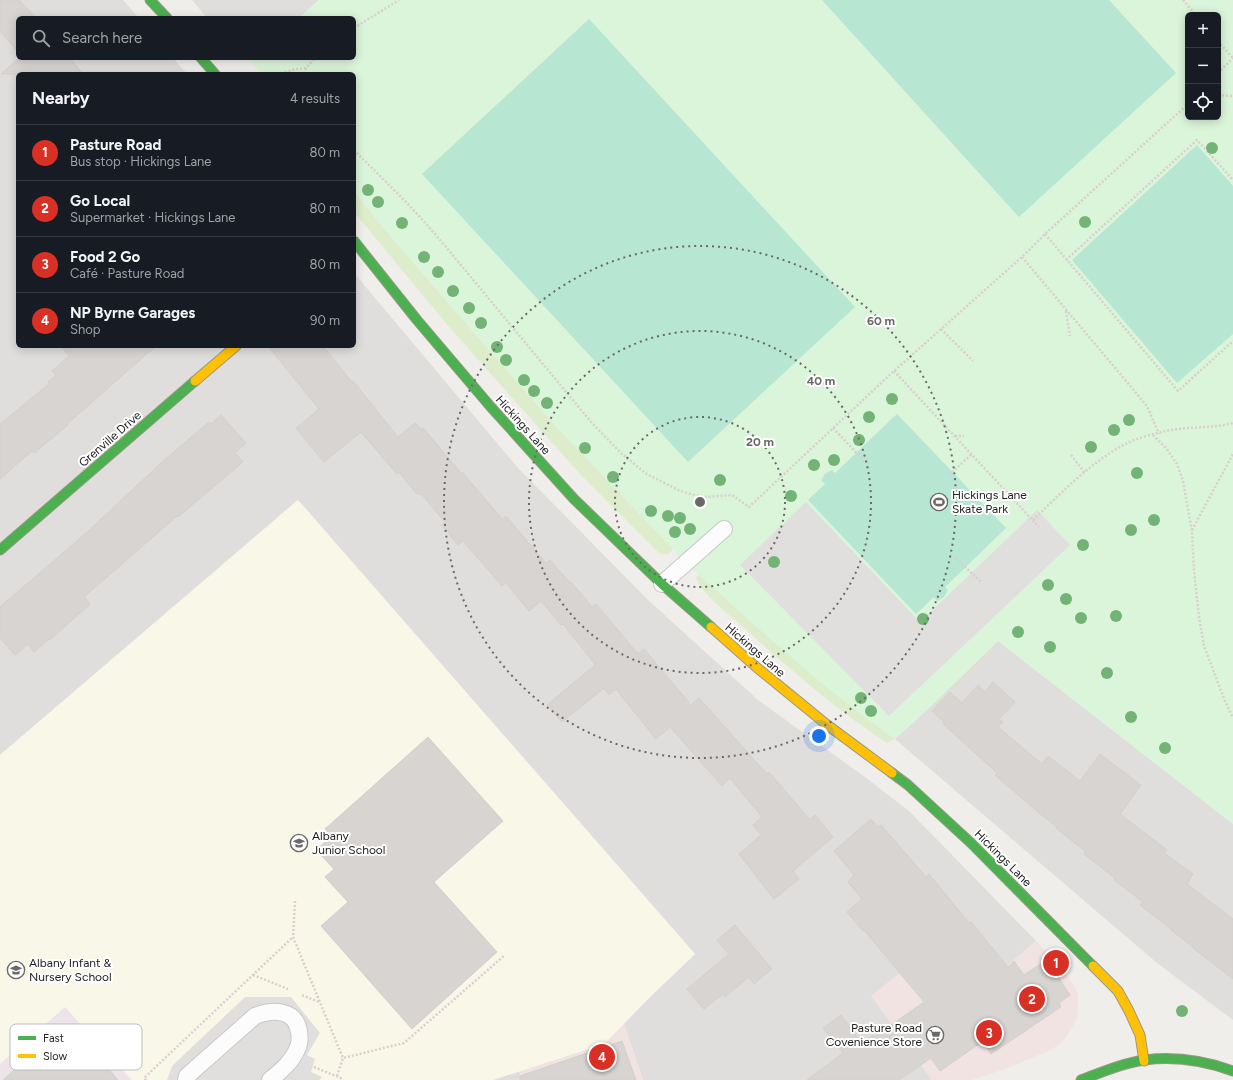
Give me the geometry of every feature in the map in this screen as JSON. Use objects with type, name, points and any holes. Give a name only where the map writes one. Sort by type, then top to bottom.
[{"type":"main road","points":[[150,0],[165,16]]},
{"type":"main road","points":[[204,60],[213,72]]},
{"type":"main road","name":"Hickings Lane","points":[[356,244],[417,320],[527,448],[574,499],[662,584],[755,666],[786,692],[908,785],[971,843],[1118,991],[1140,1036],[1144,1061]]},
{"type":"main road","name":"Grenville Drive","points":[[0,550],[234,348]]},
{"type":"main road","points":[[1081,1080],[1144,1061],[1181,1060],[1219,1066],[1233,1071]]},
{"type":"lane","points":[[662,584],[724,529]]},
{"type":"lane","points":[[186,1080],[187,1076],[255,1016],[263,1013],[287,1013],[296,1020],[299,1028],[300,1038],[298,1048],[287,1066],[270,1080]]},
{"type":"path","points":[[356,27],[399,0]]},
{"type":"path","points":[[1183,0],[1193,12]]},
{"type":"path","points":[[1221,44],[1233,58],[1221,70]]},
{"type":"path","points":[[306,72],[306,68],[313,60]]},
{"type":"path","points":[[287,72],[295,69],[306,68]]},
{"type":"path","points":[[1221,95],[1233,96]]},
{"type":"path","points":[[356,152],[409,205],[436,235],[591,422],[621,453],[645,473],[680,491],[706,496],[732,495],[749,507],[894,371],[1022,257],[1045,234],[1185,107]]},
{"type":"path","points":[[1066,260],[1197,140],[1233,180]]},
{"type":"path","points":[[1045,234],[1178,391],[1233,340]]},
{"type":"path","points":[[1022,257],[1147,406],[1159,434]]},
{"type":"path","points":[[1066,310],[1070,336]]},
{"type":"path","points":[[941,329],[973,362]]},
{"type":"path","points":[[894,371],[1039,527]]},
{"type":"path","points":[[1033,520],[1074,481],[1105,457],[1126,444],[1166,431],[1224,426],[1233,423]]},
{"type":"path","points":[[833,428],[866,463]]},
{"type":"path","points":[[1153,435],[1166,448],[1177,464],[1183,481],[1192,531],[1194,570],[1204,646],[1220,689],[1233,718]]},
{"type":"path","points":[[955,436],[964,436]]},
{"type":"path","points":[[949,475],[972,454]]},
{"type":"path","points":[[1192,531],[1233,454]]},
{"type":"path","points":[[1071,455],[1085,473]]},
{"type":"path","points":[[956,558],[981,582]]},
{"type":"path","points":[[295,901],[293,937],[343,1058],[337,1076]]},
{"type":"path","points":[[146,1080],[144,1078],[293,937]]},
{"type":"path","points":[[343,1058],[404,1043],[505,955]]},
{"type":"path","points":[[292,1058],[343,1079]]},
{"type":"shaded area","points":[[0,0],[123,0],[137,16],[16,16],[16,60],[175,60],[185,72],[16,72],[16,348],[356,348],[356,275],[518,468],[648,600],[758,700],[865,777],[909,811],[1036,941],[949,1016],[872,996],[932,1080],[643,1080],[624,1024],[695,954],[298,500],[0,755]]},
{"type":"shaded area","points":[[192,0],[319,0],[301,16],[205,16]]},
{"type":"shaded area","name":"Albany Junior School","points":[[298,500],[695,954],[604,1044],[493,1080],[132,1080],[123,1070],[142,1070],[142,1024],[81,1024],[65,1007],[46,1024],[10,1024],[10,1055],[0,1064],[0,755]]},
{"type":"shaded area","points":[[806,502],[920,622],[1037,510],[1070,545],[889,716],[740,565]]},
{"type":"shaded area","points":[[998,641],[1233,824],[1233,1020],[1157,963],[895,739]]},
{"type":"shaded area","points":[[1036,941],[1062,968],[1074,985],[1078,994],[1077,1018],[1067,1036],[1059,1045],[1005,1069],[972,1080],[932,1080],[871,996],[911,964],[949,1016]]},
{"type":"shaded area","points":[[245,997],[291,997],[320,1033],[307,1055],[315,1059],[311,1072],[322,1077],[320,1080],[167,1080],[172,1066]]},
{"type":"shaded area","points":[[65,1007],[81,1024],[46,1024]]},
{"type":"shaded area","points":[[624,1024],[643,1080],[522,1080],[519,1071],[604,1044]]},
{"type":"shaded area","points":[[10,1055],[10,1070],[123,1070],[132,1080],[0,1080],[0,1064]]},
{"type":"shaded area","points":[[519,1071],[522,1080],[493,1080]]},
{"type":"green space","points":[[319,0],[1233,0],[1233,824],[998,641],[895,739],[830,690],[752,623],[686,563],[552,422],[390,236],[356,194],[356,72],[259,72],[251,61],[252,60],[356,60],[356,16],[301,16]]},
{"type":"green space","points":[[822,0],[1109,0],[1176,73],[1019,217]]},
{"type":"green space","points":[[589,19],[855,307],[688,462],[422,174]]},
{"type":"green space","points":[[1197,145],[1233,186],[1233,334],[1177,383],[1072,260]]},
{"type":"green space","points":[[356,194],[390,236],[552,422],[673,549],[668,554],[661,554],[658,552],[580,474],[450,328],[356,214]]},
{"type":"green space","points":[[897,414],[1006,528],[945,587],[948,590],[944,597],[937,601],[934,597],[916,614],[808,500],[825,484],[821,480],[825,474],[832,470],[835,473]]},
{"type":"green space","points":[[699,574],[770,639],[869,720],[895,739],[887,743],[830,702],[794,673],[710,598],[696,578]]},
{"type":"building","points":[[0,0],[19,0],[34,16],[16,16],[16,50],[0,31]]},
{"type":"building","points":[[17,60],[72,60],[81,72],[16,72],[16,74],[1,74]]},
{"type":"building","points":[[63,348],[154,348],[67,424],[68,425],[34,453],[32,451],[0,479],[0,424],[49,384],[48,382],[56,375],[52,371],[69,356]]},
{"type":"building","points":[[270,348],[325,348],[398,437],[415,423],[421,429],[423,428],[502,519],[506,516],[546,563],[550,560],[592,607],[596,604],[638,654],[644,649],[691,705],[699,698],[767,774],[769,772],[810,820],[815,815],[833,837],[793,871],[799,879],[774,899],[739,854],[761,835],[753,825],[762,817],[730,778],[722,786],[670,727],[656,739],[616,689],[609,695],[604,688],[562,722],[547,705],[595,665],[594,663],[563,624],[561,625],[541,601],[529,611],[506,583],[502,586],[463,541],[458,545],[442,525],[445,522],[422,495],[416,493],[399,472],[397,474],[361,432],[324,462],[296,428],[319,409]]},
{"type":"building","points":[[221,415],[246,443],[235,453],[243,462],[178,517],[177,516],[84,597],[90,604],[50,640],[49,639],[34,652],[28,644],[15,655],[0,638],[0,607],[85,534],[161,463],[209,422],[211,424]]},
{"type":"building","points":[[993,682],[1015,702],[999,719],[1003,722],[998,727],[1042,764],[1048,756],[1080,781],[1100,754],[1141,785],[1120,814],[1167,850],[1164,853],[1193,874],[1187,884],[1233,919],[1233,979],[1140,905],[1143,902],[1114,880],[1115,878],[1084,854],[1086,852],[995,775],[997,773],[943,724],[944,722],[932,711],[950,692],[962,703],[978,685],[985,692]]},
{"type":"building","points":[[428,737],[503,821],[434,882],[497,952],[412,1029],[321,926],[348,902],[325,877],[334,869],[316,850],[332,836],[325,829]]},
{"type":"building","points":[[871,819],[878,827],[881,825],[926,877],[929,874],[969,923],[971,922],[1008,967],[1014,961],[1024,975],[1047,960],[1070,995],[1059,1003],[1061,1007],[991,1054],[983,1041],[940,1071],[931,1058],[899,1080],[807,1080],[843,1053],[823,1028],[841,1015],[862,1043],[873,1035],[874,1037],[924,1002],[864,930],[863,931],[847,912],[862,899],[848,882],[854,875],[834,851]]},
{"type":"building","points":[[735,925],[772,969],[754,984],[749,977],[725,997],[723,994],[704,1009],[687,989],[729,954],[717,940]]},
{"type":"building","points":[[622,1041],[636,1080],[520,1080],[520,1076]]},
{"type":"building","points":[[14,1070],[110,1070],[118,1080],[3,1080]]},
{"type":"traffic: fast","points":[[150,0],[165,16]]},
{"type":"traffic: fast","points":[[203,60],[213,72]]},
{"type":"traffic: fast","points":[[356,244],[417,320],[490,406],[574,499],[662,584],[711,627]]},
{"type":"traffic: fast","points":[[0,550],[195,381]]},
{"type":"traffic: fast","points":[[892,773],[908,785],[971,843],[1093,966]]},
{"type":"traffic: fast","points":[[1081,1080],[1129,1063],[1156,1059],[1190,1060],[1212,1064],[1233,1071]]},
{"type":"traffic: slow","points":[[195,381],[234,348]]},
{"type":"traffic: slow","points":[[711,627],[755,666],[826,724],[892,773]]},
{"type":"traffic: slow","points":[[1093,966],[1118,991],[1129,1011],[1140,1035],[1144,1061]]},
{"type":"place","name":"Hickings Lane Skate Park","points":[[939,502]]},
{"type":"place","name":"Albany Junior School","points":[[299,843]]},
{"type":"place","name":"Pasture Road","points":[[1056,963]]},
{"type":"place","name":"Albany Infant & Nursery School","points":[[16,970]]},
{"type":"place","name":"Go Local","points":[[1032,999]]},
{"type":"place","name":"Food 2 Go","points":[[989,1033]]},
{"type":"place","name":"Pasture Road Covenience Store","points":[[935,1035]]},
{"type":"place","name":"NP Byrne Garages","points":[[602,1057]]}]
